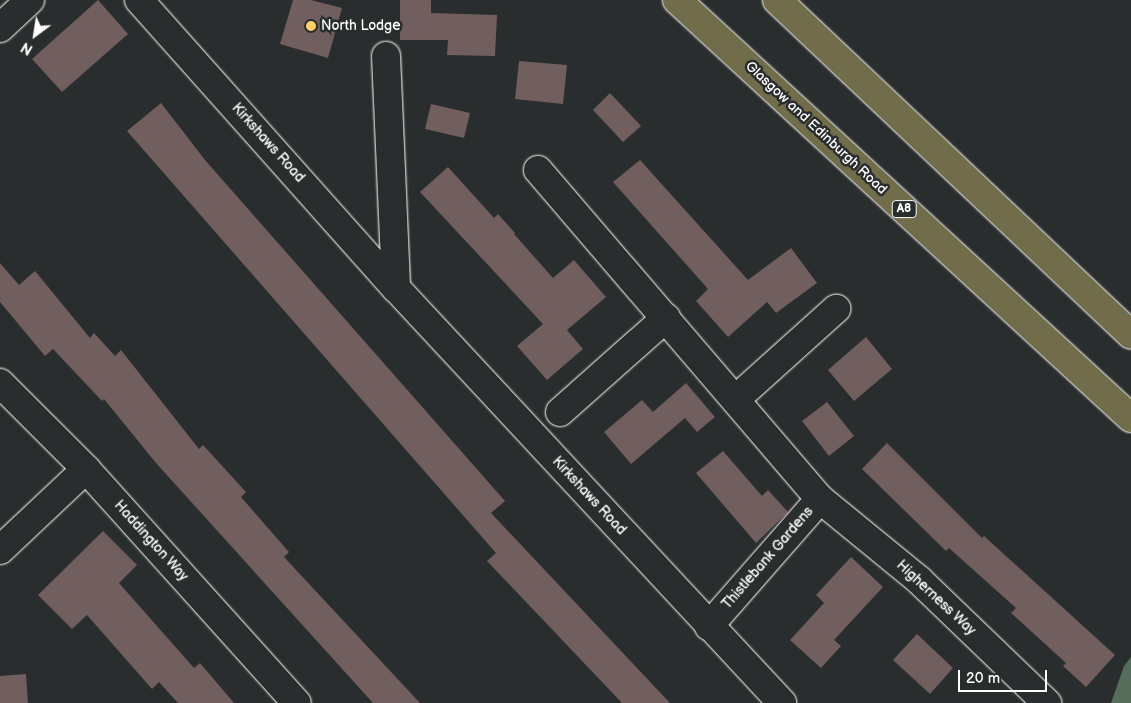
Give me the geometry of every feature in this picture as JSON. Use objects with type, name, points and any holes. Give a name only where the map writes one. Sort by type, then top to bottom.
[{"type":"highway","name":"Glasgow and Edinburgh Road","points":[[677,0],[1131,418]]},
{"type":"highway","points":[[777,0],[1131,335]]},
{"type":"street","points":[[0,28],[30,0]]},
{"type":"street","name":"Kirkshaws Road","points":[[139,0],[396,288],[782,703]]},
{"type":"street","points":[[386,56],[396,288]]},
{"type":"street","name":"Thistlebank Gardens","points":[[538,170],[820,498],[709,626]]},
{"type":"street","points":[[736,399],[836,309]]},
{"type":"street","points":[[560,412],[666,318]]},
{"type":"street","name":"Haddington Way","points":[[0,383],[86,469],[297,703]]},
{"type":"street","points":[[0,550],[86,469]]},
{"type":"street","name":"Higherness Way","points":[[820,498],[920,580],[1047,703]]},
{"type":"green space","points":[[1131,657],[1131,703],[1111,703],[1124,666]]},
{"type":"building","points":[[98,0],[128,34],[62,92],[32,59]]},
{"type":"building","name":"North Lodge","points":[[293,0],[311,0],[342,8],[328,58],[280,44]]},
{"type":"building","points":[[400,0],[431,0],[431,13],[497,15],[495,56],[447,55],[448,40],[400,40]]},
{"type":"building","points":[[519,61],[567,65],[563,104],[515,99]]},
{"type":"building","points":[[610,93],[641,126],[623,142],[593,110]]},
{"type":"building","points":[[161,103],[205,160],[505,501],[491,513],[670,703],[622,703],[487,561],[496,553],[127,131]]},
{"type":"building","points":[[431,104],[470,113],[464,138],[425,129]]},
{"type":"building","points":[[640,160],[748,280],[791,248],[817,283],[776,313],[767,302],[728,337],[696,301],[708,289],[613,182]]},
{"type":"building","points":[[448,167],[494,218],[498,214],[553,278],[574,260],[606,297],[567,330],[583,349],[547,380],[517,346],[543,324],[420,192]]},
{"type":"building","points":[[0,263],[19,285],[35,271],[90,338],[94,333],[115,356],[121,350],[199,449],[203,445],[246,492],[241,497],[289,552],[284,557],[420,703],[373,703],[156,463],[104,399],[102,401],[53,349],[45,356],[0,302]]},
{"type":"building","points":[[866,337],[892,369],[854,401],[828,370]]},
{"type":"building","points":[[686,383],[715,417],[697,432],[685,418],[631,464],[604,432],[642,400],[653,412]]},
{"type":"building","points":[[827,402],[854,436],[829,456],[802,421]]},
{"type":"building","points":[[887,443],[982,538],[984,536],[1115,655],[1086,687],[1063,666],[1066,663],[1011,613],[1016,608],[949,548],[946,551],[862,469]]},
{"type":"building","points":[[723,451],[762,496],[768,490],[788,512],[756,543],[696,473]]},
{"type":"building","points":[[103,531],[137,565],[119,583],[194,668],[200,663],[234,703],[178,703],[159,682],[152,689],[87,615],[72,629],[38,595]]},
{"type":"building","points":[[851,557],[883,587],[834,640],[841,646],[821,668],[790,640],[824,603],[816,595]]},
{"type":"building","points":[[917,634],[953,668],[930,694],[893,660]]},
{"type":"building","points":[[26,674],[28,703],[0,703],[0,676]]},
{"type":"place","name":"North Lodge","points":[[311,26]]}]
